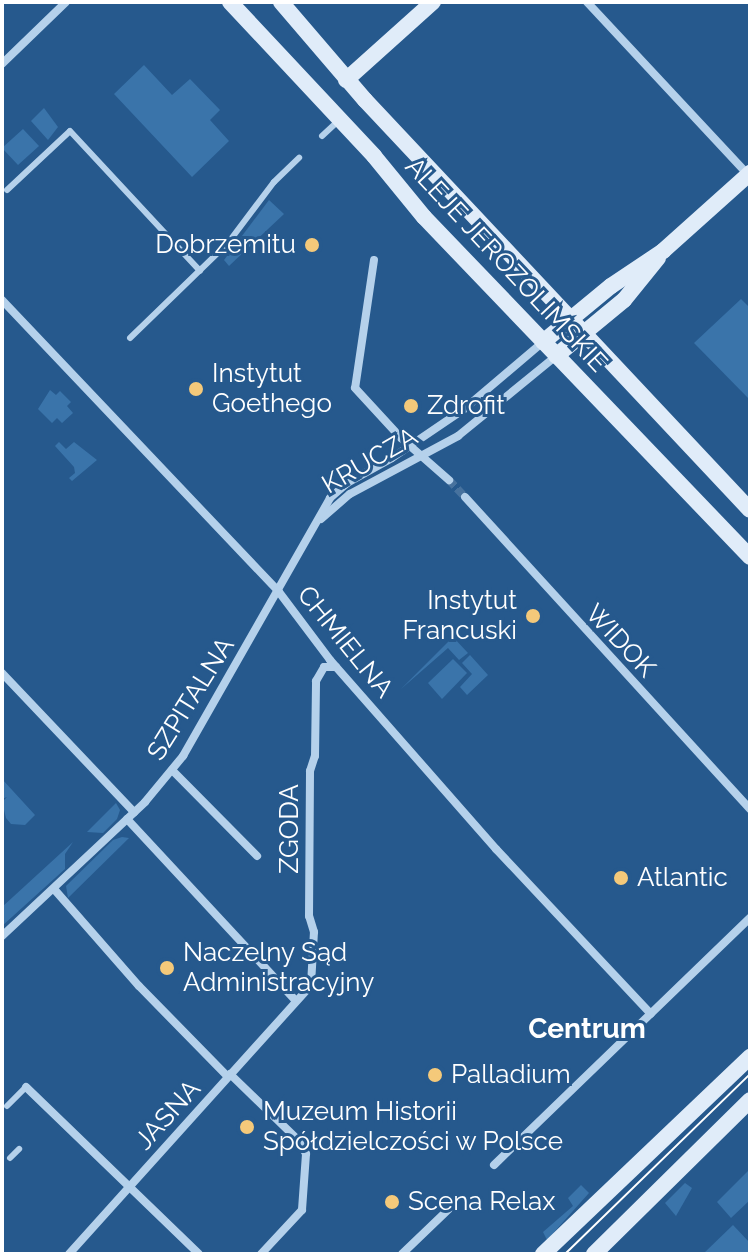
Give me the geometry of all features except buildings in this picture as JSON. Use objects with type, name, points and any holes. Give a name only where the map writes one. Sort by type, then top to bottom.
[{"type":"main road","name":"ALEJE JEROZOLIMSKIE","points":[[230,2],[340,119],[424,217],[750,557]]},
{"type":"main road","name":"ALEJE JEROZOLIMSKIE","points":[[281,2],[346,80],[750,510]]},
{"type":"main road","points":[[346,80],[433,2]]},
{"type":"main road","name":"KRUCZA","points":[[543,342],[663,251],[749,175]]},
{"type":"main road","name":"KRUCZA","points":[[556,356],[624,300],[663,251]]},
{"type":"main road","points":[[543,1254],[750,1057]]},
{"type":"main road","points":[[594,1254],[750,1100]]},
{"type":"street","points":[[2,64],[66,2]]},
{"type":"street","points":[[587,2],[749,175]]},
{"type":"street","points":[[374,260],[355,388],[411,447],[449,480]]},
{"type":"street","name":"CHMIELNA","points":[[2,300],[279,592],[336,667],[496,849],[651,1014]]},
{"type":"street","name":"KRUCZA","points":[[321,519],[326,504],[347,483],[411,447],[482,396],[543,342]]},
{"type":"street","name":"KRUCZA","points":[[321,519],[350,494],[424,457],[493,410],[556,356]]},
{"type":"street","name":"WIDOK","points":[[465,497],[750,809]]},
{"type":"street","name":"SZPITALNA","points":[[2,936],[130,816],[172,770],[197,736],[321,519]]},
{"type":"street","name":"ZGODA","points":[[296,1001],[310,988],[313,977],[314,932],[309,916],[310,786],[315,756],[317,676],[328,665],[336,667]]},
{"type":"street","points":[[2,673],[296,1001]]},
{"type":"street","points":[[172,770],[257,856]]},
{"type":"street","points":[[54,889],[136,983],[306,1150],[302,1210],[261,1254]]},
{"type":"street","points":[[494,1165],[750,918]]},
{"type":"street","name":"JASNA","points":[[69,1254],[296,1001]]},
{"type":"street","points":[[26,1087],[199,1254]]},
{"type":"street","points":[[402,1254],[453,1205]]},
{"type":"lane","points":[[322,136],[340,119]]},
{"type":"lane","points":[[7,190],[70,131],[200,271]]},
{"type":"lane","points":[[130,338],[228,243],[274,182],[299,158]]},
{"type":"lane","points":[[7,1106],[26,1087]]},
{"type":"lane","points":[[10,1158],[19,1149]]},
{"type":"shaded area","points":[[144,65],[172,95],[190,79],[220,110],[210,120],[229,141],[192,177],[114,94]]},
{"type":"shaded area","points":[[44,108],[58,127],[48,140],[31,121]]},
{"type":"shaded area","points":[[23,129],[39,146],[18,165],[2,148]]},
{"type":"shaded area","points":[[269,200],[284,214],[229,266],[224,260]]},
{"type":"shaded area","points":[[741,299],[750,308],[750,400],[694,343]]},
{"type":"shaded area","points":[[50,390],[56,395],[60,391],[71,402],[67,406],[73,413],[62,423],[57,418],[52,423],[38,409]]},
{"type":"shaded area","points":[[59,442],[66,449],[74,442],[97,460],[72,481],[69,478],[75,473],[74,467],[55,446]]},
{"type":"shaded area","points":[[453,637],[468,653],[459,660],[448,648],[401,689]]},
{"type":"shaded area","points":[[470,655],[488,675],[467,695],[460,687],[472,674],[462,663]]},
{"type":"shaded area","points":[[453,659],[467,673],[442,699],[428,683]]},
{"type":"shaded area","points":[[2,779],[35,815],[25,825],[11,824],[6,818],[2,802],[7,797],[2,799]]},
{"type":"shaded area","points":[[116,803],[120,810],[117,819],[103,833],[87,832]]},
{"type":"shaded area","points":[[129,838],[68,898],[66,886],[113,840]]},
{"type":"shaded area","points":[[73,842],[65,854],[65,869],[2,926],[2,907]]},
{"type":"shaded area","points":[[750,1169],[750,1200],[731,1218],[717,1202]]},
{"type":"shaded area","points":[[685,1183],[692,1188],[676,1216],[665,1203]]},
{"type":"shaded area","points":[[581,1185],[589,1193],[547,1240],[543,1232],[573,1206],[568,1198]]},
{"type":"shaded area","points":[[733,1225],[750,1243],[750,1254],[703,1254]]},
{"type":"tunnel","points":[[449,480],[465,497]]},
{"type":"tram line","points":[[565,1254],[750,1074]]},
{"type":"place","name":"Dobrzemitu","points":[[312,245]]},
{"type":"place","name":"Instytut Goethego","points":[[196,389]]},
{"type":"place","name":"Zdrofit","points":[[411,406]]},
{"type":"place","name":"Instytut Francuski","points":[[533,616]]},
{"type":"place","name":"Atlantic","points":[[621,878]]},
{"type":"place","name":"Naczelny Sąd Administracyjny","points":[[167,968]]},
{"type":"place","name":"Palladium","points":[[435,1075]]},
{"type":"place","name":"Muzeum Historii Spółdzielczości w Polsce","points":[[247,1127]]},
{"type":"place","name":"Scena Relax","points":[[392,1202]]},
{"type":"district","name":"Centrum","points":[[587,1029]]}]
